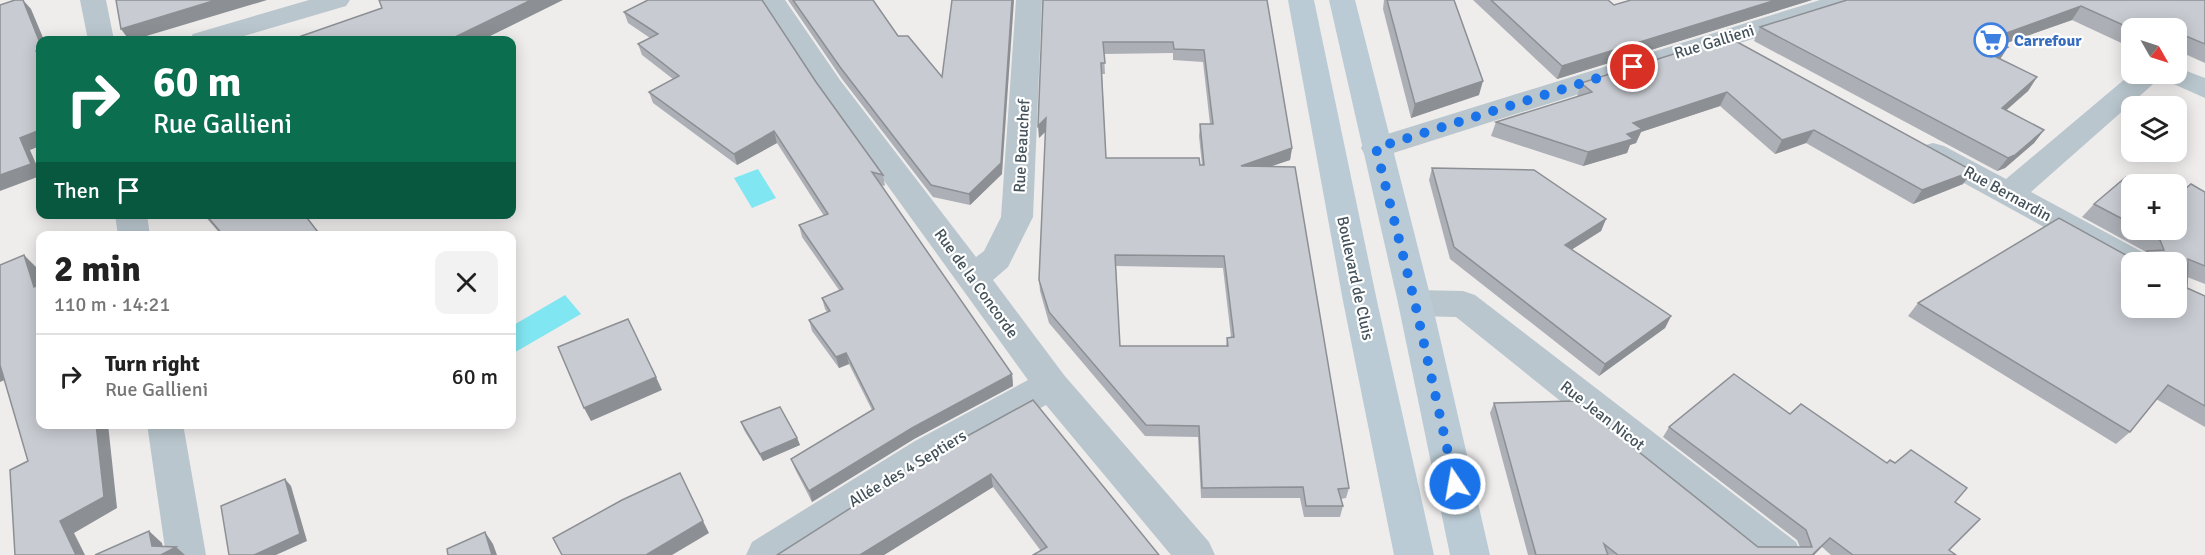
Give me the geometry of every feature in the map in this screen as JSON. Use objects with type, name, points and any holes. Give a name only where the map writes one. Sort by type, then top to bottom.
[{"type":"main road","name":"Boulevard de Cluis","points":[[1302,0],[1360,302],[1414,555]]},
{"type":"main road","points":[[1342,0],[1415,303],[1470,555]]},
{"type":"street","points":[[93,0],[101,36]]},
{"type":"street","points":[[216,36],[337,0]]},
{"type":"street","name":"Rue de la Concorde","points":[[772,0],[830,87],[974,278],[1051,385],[1195,555]]},
{"type":"street","name":"Rue Beauchef","points":[[974,278],[996,259],[1017,217],[1029,0]]},
{"type":"street","name":"Rue Gallieni","points":[[1376,148],[1847,0]]},
{"type":"street","points":[[1723,38],[1754,54]]},
{"type":"street","points":[[2187,81],[2205,89]]},
{"type":"street","points":[[2009,194],[2136,84]]},
{"type":"street","name":"Rue Bernardin","points":[[1907,138],[2121,255]]},
{"type":"street","name":"Rue Jean Nicot","points":[[1415,303],[1463,304],[1782,555]]},
{"type":"street","name":"Allée des 4 Septiers","points":[[766,555],[928,452],[1051,385]]},
{"type":"street","points":[[166,429],[186,555]]},
{"type":"water","points":[[758,169],[776,198],[752,208],[734,178]]},
{"type":"water","points":[[565,295],[581,314],[516,352],[516,324]]},
{"type":"building","points":[[23,0],[37,36],[36,132],[20,138],[31,164],[0,175],[0,5]]},
{"type":"building","points":[[116,0],[216,0],[121,29]]},
{"type":"building","points":[[379,0],[531,0],[457,36],[302,36],[382,8]]},
{"type":"building","points":[[648,0],[762,0],[816,82],[883,175],[872,172],[1012,374],[912,428],[809,491],[791,459],[874,409],[846,353],[836,357],[809,320],[830,311],[822,298],[843,289],[799,225],[828,214],[774,131],[734,154],[649,92],[679,76],[638,44],[658,34],[624,12]]},
{"type":"building","points":[[793,0],[873,0],[898,36],[908,36],[942,77],[952,0],[1012,0],[1001,163],[969,194],[931,185],[840,67]]},
{"type":"building","points":[[1043,0],[1267,0],[1292,148],[1241,166],[1295,167],[1349,488],[1338,489],[1343,506],[1306,506],[1303,487],[1202,488],[1199,426],[1146,425],[1049,312],[1039,280],[1046,118],[1038,126]],"holes":[[[1103,42],[1173,42],[1174,49],[1204,50],[1213,124],[1200,124],[1204,165],[1200,165],[1199,158],[1106,158],[1101,63],[1105,63]],[[1115,255],[1224,256],[1234,337],[1227,338],[1228,346],[1120,346]]]},
{"type":"building","points":[[1387,0],[1454,0],[1483,81],[1415,104]]},
{"type":"building","points":[[1491,0],[1608,0],[1614,5],[1631,0],[1776,0],[1562,66]]},
{"type":"building","points":[[1847,0],[2205,0],[2205,44],[2187,37],[2187,18],[2121,18],[2121,24],[2081,6],[1993,38],[2008,47],[1990,54],[2037,77],[2002,108],[2044,130],[2015,155],[2008,158],[1760,27]]},
{"type":"building","points":[[1728,37],[1973,171],[1922,190],[1814,130],[1782,140],[1727,92],[1633,123],[1642,129],[1627,134],[1633,139],[1588,152],[1496,122],[1592,92],[1581,83]]},
{"type":"building","points":[[1432,168],[1534,170],[1606,219],[1565,245],[1671,316],[1605,364],[1454,247]]},
{"type":"building","points":[[2121,181],[2121,218],[2094,204]]},
{"type":"building","points":[[2191,184],[2205,192],[2205,266],[2188,259],[2187,288],[2187,252],[2147,252],[2164,250],[2160,240],[2187,240],[2187,187]]},
{"type":"building","points":[[2059,218],[2121,252],[2121,318],[2187,318],[2187,288],[2205,296],[2205,406],[2168,385],[2130,432],[1918,303]]},
{"type":"building","points":[[209,219],[308,219],[317,231],[220,231]]},
{"type":"building","points":[[24,255],[34,287],[36,286],[36,429],[97,429],[104,497],[60,521],[76,555],[15,555],[10,470],[28,461],[0,365],[0,265]]},
{"type":"building","points":[[628,319],[656,377],[584,408],[558,347]]},
{"type":"building","points":[[1734,374],[1790,414],[1801,404],[1887,463],[1890,460],[1895,463],[1911,450],[1967,488],[1955,502],[1980,519],[1949,550],[1956,555],[1853,555],[1830,538],[1812,555],[1618,555],[1604,544],[1608,555],[1536,555],[1494,403],[1575,401],[1758,547],[1812,547],[1806,530],[1669,427]]},
{"type":"building","points":[[1033,400],[1159,555],[1033,555],[1047,547],[991,474],[860,555],[777,555],[940,451]]},
{"type":"building","points":[[780,407],[797,438],[760,454],[741,422]]},
{"type":"building","points":[[680,473],[703,521],[646,555],[562,555],[553,538],[622,500]]},
{"type":"building","points":[[285,479],[300,534],[254,555],[229,555],[221,506]]},
{"type":"building","points":[[149,531],[152,546],[176,547],[161,555],[95,555]]},
{"type":"building","points":[[485,532],[492,555],[448,555],[447,549]]},
{"type":"place","name":"Carrefour","points":[[1991,40]]},
{"type":"route","points":[[1455,484],[1415,303],[1376,148],[1633,67]]}]
